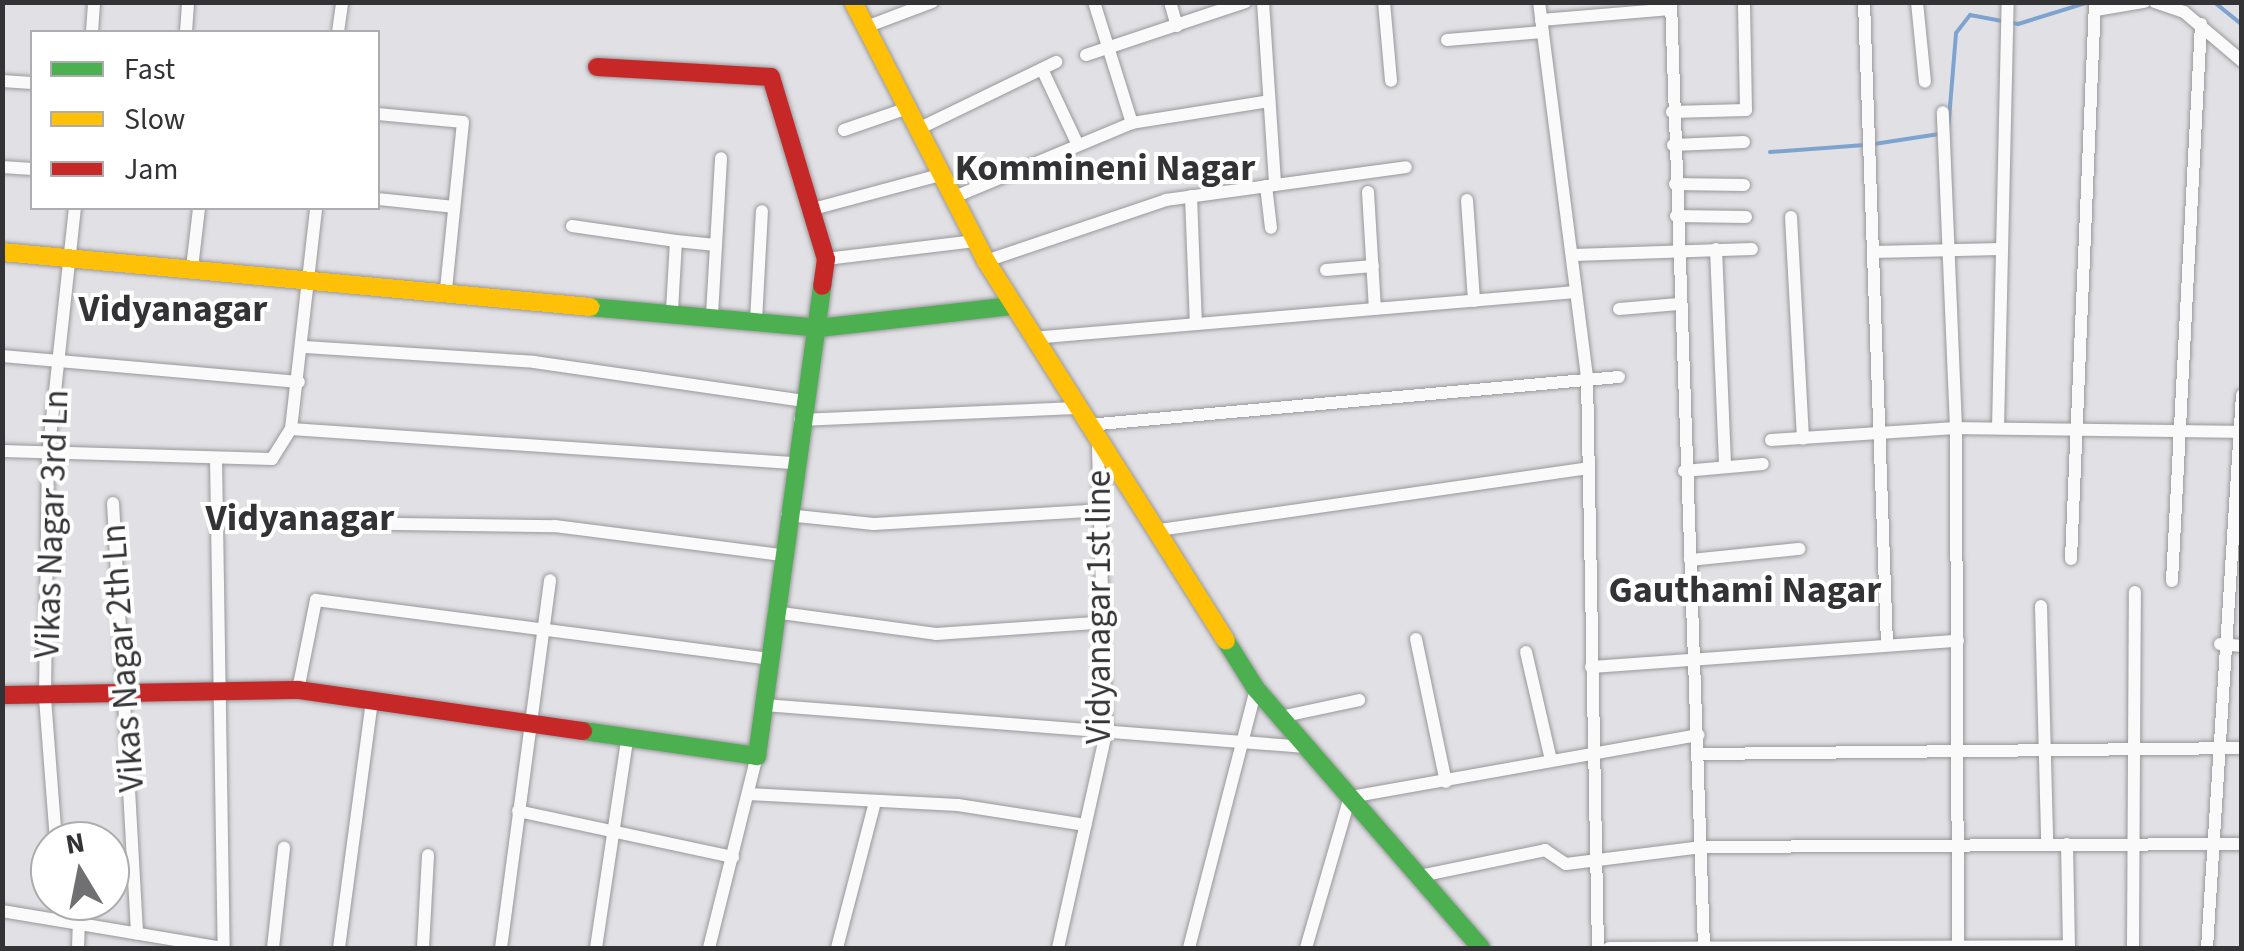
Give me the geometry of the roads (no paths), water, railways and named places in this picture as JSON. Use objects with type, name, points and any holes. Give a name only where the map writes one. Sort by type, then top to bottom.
[{"type":"street","points":[[92,30],[94,2]]},
{"type":"street","points":[[186,30],[188,2]]},
{"type":"street","points":[[338,30],[342,2]]},
{"type":"street","points":[[853,2],[905,109],[1012,306],[1159,530],[1256,689],[1481,948]]},
{"type":"street","points":[[866,27],[932,2]]},
{"type":"street","points":[[1094,2],[1132,123]]},
{"type":"street","points":[[1170,2],[1178,26]]},
{"type":"street","points":[[1086,55],[1245,2]]},
{"type":"street","points":[[1263,2],[1271,228]]},
{"type":"street","points":[[1384,2],[1391,80]]},
{"type":"street","points":[[1539,2],[1587,377],[1598,948]]},
{"type":"street","points":[[1672,112],[1746,110],[1744,2]]},
{"type":"street","points":[[1864,2],[1887,645]]},
{"type":"street","points":[[1918,2],[1924,82]]},
{"type":"street","points":[[2071,560],[2095,6],[2144,2]]},
{"type":"street","points":[[2155,2],[2201,24],[2242,61]]},
{"type":"street","points":[[1447,40],[1671,6],[1684,470],[1696,658],[1704,945]]},
{"type":"street","points":[[1998,428],[2008,8]]},
{"type":"street","points":[[2172,581],[2184,431],[2201,24]]},
{"type":"street","points":[[916,130],[1056,62]]},
{"type":"street","points":[[598,68],[771,77],[826,259],[818,328],[792,463],[756,756],[709,948]]},
{"type":"street","points":[[1042,68],[1078,145]]},
{"type":"street","points":[[2,81],[30,83]]},
{"type":"street","points":[[952,198],[1132,123],[1269,101]]},
{"type":"street","points":[[844,130],[905,109]]},
{"type":"street","points":[[380,114],[463,122],[446,289]]},
{"type":"street","points":[[1944,118],[1956,428],[1958,946]]},
{"type":"street","points":[[1673,144],[1744,142]]},
{"type":"street","points":[[712,315],[721,158]]},
{"type":"street","points":[[2,167],[30,169]]},
{"type":"street","points":[[986,261],[1191,196],[1406,168]]},
{"type":"street","points":[[813,210],[940,175]]},
{"type":"street","points":[[1675,184],[1744,185]]},
{"type":"street","points":[[1368,192],[1376,309]]},
{"type":"street","points":[[1191,196],[1196,324]]},
{"type":"street","points":[[380,199],[454,207]]},
{"type":"street","points":[[1467,200],[1474,300]]},
{"type":"street","name":"Vikas Nagar 3rd Ln","points":[[55,821],[46,697],[48,456],[75,210]]},
{"type":"street","points":[[192,268],[199,210]]},
{"type":"street","points":[[2,451],[48,456],[272,459],[291,429],[305,347],[316,210]]},
{"type":"street","points":[[756,321],[762,211]]},
{"type":"street","points":[[1676,216],[1746,217]]},
{"type":"street","points":[[1790,217],[1802,438]]},
{"type":"street","points":[[572,226],[716,245]]},
{"type":"street","points":[[672,310],[676,240]]},
{"type":"street","points":[[826,259],[975,241]]},
{"type":"street","points":[[1574,255],[1677,247],[1752,249]]},
{"type":"street","points":[[1716,249],[1725,467]]},
{"type":"street","points":[[1873,252],[2001,249]]},
{"type":"street","points":[[2,252],[672,310],[818,328],[1012,306]]},
{"type":"street","points":[[1326,270],[1372,266]]},
{"type":"street","points":[[1032,338],[1575,292]]},
{"type":"street","points":[[1620,308],[1679,304]]},
{"type":"street","points":[[305,347],[534,362],[804,401]]},
{"type":"street","points":[[2,356],[299,382]]},
{"type":"street","points":[[1093,433],[1587,377],[1619,377]]},
{"type":"street","points":[[2207,948],[2213,748],[2242,396]]},
{"type":"street","points":[[800,420],[1076,408]]},
{"type":"street","points":[[1771,440],[1956,428],[2240,432]]},
{"type":"street","points":[[291,429],[792,463]]},
{"type":"street","name":"Vidyanagar 1st line","points":[[1058,948],[1106,734],[1106,622],[1093,433]]},
{"type":"street","points":[[67,921],[224,948],[216,458]]},
{"type":"street","points":[[1684,470],[1763,464]]},
{"type":"street","points":[[1159,530],[1588,468]]},
{"type":"street","name":"Vikas Nagar 2th Ln","points":[[112,503],[129,694],[137,933]]},
{"type":"street","points":[[787,515],[874,524],[1101,510]]},
{"type":"street","points":[[330,523],[555,526],[782,555]]},
{"type":"street","points":[[1690,560],[1800,549]]},
{"type":"street","points":[[501,948],[550,580]]},
{"type":"street","points":[[2133,948],[2135,592]]},
{"type":"street","points":[[298,690],[316,600],[769,659]]},
{"type":"street","points":[[2041,606],[2048,843]]},
{"type":"street","points":[[774,612],[936,634],[1106,622]]},
{"type":"street","points":[[1416,638],[1446,782]]},
{"type":"street","points":[[1592,667],[1958,641]]},
{"type":"street","points":[[2220,644],[2242,646]]},
{"type":"street","points":[[1526,652],[1550,760]]},
{"type":"street","points":[[1190,948],[1246,748],[1256,689]]},
{"type":"street","points":[[2,695],[298,690],[756,756]]},
{"type":"street","points":[[1280,717],[1359,700]]},
{"type":"street","points":[[339,948],[372,701]]},
{"type":"street","points":[[764,705],[1246,748],[1306,747]]},
{"type":"street","points":[[1350,798],[1699,735]]},
{"type":"street","points":[[596,948],[628,740]]},
{"type":"street","points":[[1700,754],[2242,748]]},
{"type":"street","points":[[748,794],[875,802],[1085,824]]},
{"type":"street","points":[[1306,948],[1350,798]]},
{"type":"street","points":[[837,948],[875,802]]},
{"type":"street","points":[[518,811],[614,828],[734,857]]},
{"type":"street","points":[[1609,948],[2069,947],[2067,844]]},
{"type":"street","points":[[1420,876],[1546,850],[1566,864],[1702,846],[2242,844]]},
{"type":"street","points":[[274,948],[284,848]]},
{"type":"street","points":[[423,948],[428,855]]},
{"type":"street","points":[[2,911],[30,915]]},
{"type":"street","points":[[78,948],[79,923]]},
{"type":"waterway","points":[[1948,131],[1956,33],[1970,15],[2018,24],[2089,2]]},
{"type":"waterway","points":[[2214,2],[2242,25]]},
{"type":"waterway","points":[[1874,144],[1939,134]]},
{"type":"waterway","points":[[1770,152],[1865,145]]},
{"type":"district","name":"Kommineni Nagar","points":[[1105,169]]},
{"type":"district","name":"Vidyanagar","points":[[173,310]]},
{"type":"district","name":"Vidyanagar","points":[[300,519]]},
{"type":"district","name":"Gauthami Nagar","points":[[1745,591]]}]
